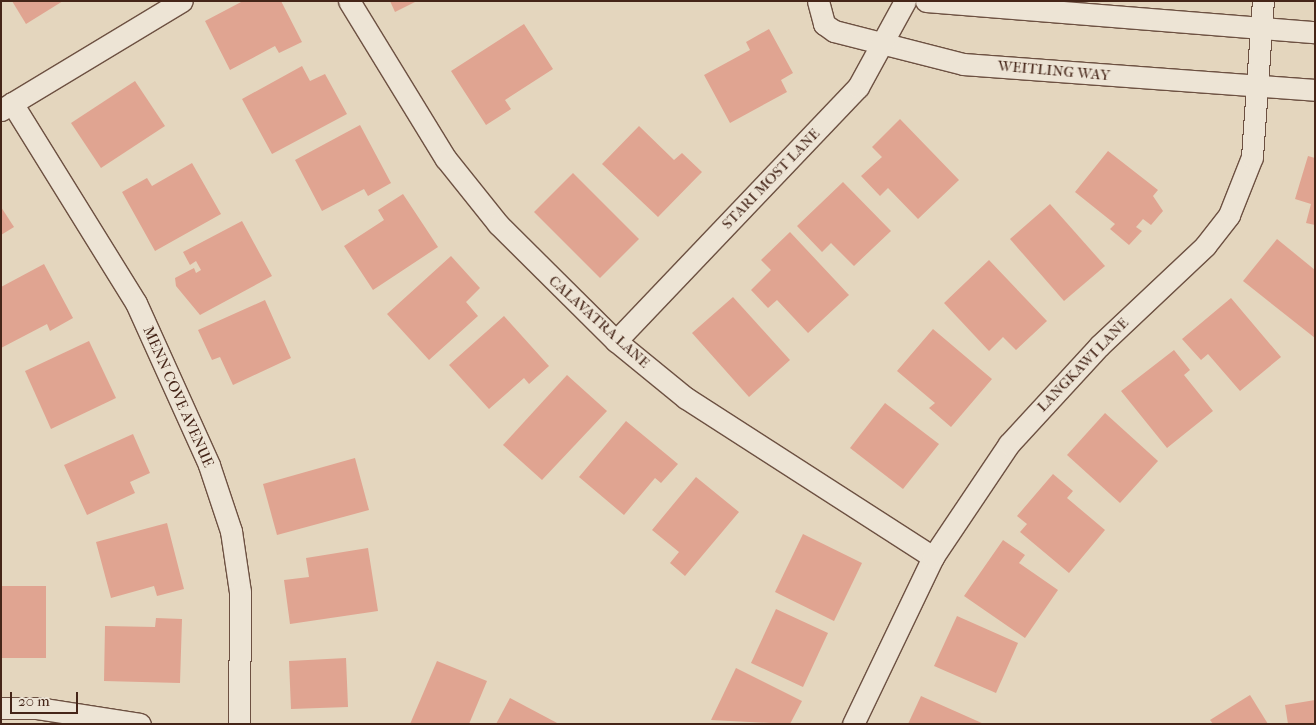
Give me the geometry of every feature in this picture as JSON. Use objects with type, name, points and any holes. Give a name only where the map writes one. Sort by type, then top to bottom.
[{"type":"street","points":[[7,106],[182,1]]},
{"type":"street","name":"CALAVATRA LANE","points":[[348,1],[446,159],[498,224],[616,342],[686,398],[933,557]]},
{"type":"street","name":"WEITLING WAY","points":[[818,1],[822,18],[834,31],[963,64],[1315,90]]},
{"type":"street","name":"STARI MOST LANE","points":[[616,342],[858,87],[884,45],[905,1]]},
{"type":"street","points":[[926,1],[1315,32]]},
{"type":"street","name":"LANGKAWI LANE","points":[[853,724],[933,557],[968,499],[1052,395],[1205,246],[1229,216],[1252,157],[1263,1]]},
{"type":"street","name":"MENN COVE AVENUE","points":[[7,106],[136,303],[209,465],[231,531],[240,592],[238,724]]},
{"type":"street","points":[[1,708],[38,708],[140,724]]},
{"type":"building","points":[[12,1],[63,1],[26,24]]},
{"type":"building","points":[[243,1],[281,1],[302,42],[279,53],[275,46],[230,70],[205,21]]},
{"type":"building","points":[[390,1],[417,1],[395,12]]},
{"type":"building","points":[[524,24],[553,69],[505,100],[511,109],[486,125],[451,71]]},
{"type":"building","points":[[769,29],[793,73],[781,80],[787,92],[730,123],[704,75],[750,50],[746,42]]},
{"type":"building","points":[[302,66],[310,81],[325,74],[347,114],[272,154],[242,99]]},
{"type":"building","points":[[135,81],[165,126],[101,168],[71,123]]},
{"type":"building","points":[[900,119],[959,180],[918,219],[888,188],[880,196],[861,176],[882,157],[872,147]]},
{"type":"building","points":[[360,125],[391,183],[368,196],[364,189],[322,211],[295,160]]},
{"type":"building","points":[[639,126],[674,160],[682,153],[702,172],[658,217],[602,164]]},
{"type":"building","points":[[1108,151],[1158,190],[1153,196],[1163,211],[1151,225],[1143,219],[1136,227],[1142,231],[1129,245],[1110,229],[1115,224],[1075,192]]},
{"type":"building","points":[[1308,156],[1315,158],[1315,225],[1306,223],[1311,204],[1295,199]]},
{"type":"building","points":[[192,163],[221,214],[155,251],[122,192],[147,178],[152,186]]},
{"type":"building","points":[[573,173],[639,239],[600,278],[534,212]]},
{"type":"building","points":[[843,182],[891,231],[854,266],[831,243],[822,252],[797,226]]},
{"type":"building","points":[[403,194],[438,247],[373,290],[344,246],[384,220],[378,210]]},
{"type":"building","points":[[1050,204],[1105,266],[1064,301],[1010,239]]},
{"type":"building","points":[[1,207],[14,227],[1,235]]},
{"type":"building","points":[[242,221],[272,276],[200,315],[176,286],[175,278],[194,268],[196,273],[201,270],[196,261],[190,265],[183,252]]},
{"type":"building","points":[[790,232],[849,295],[808,333],[777,300],[768,308],[751,290],[771,270],[761,260]]},
{"type":"building","points":[[1277,239],[1315,270],[1315,338],[1243,281]]},
{"type":"building","points":[[451,256],[480,288],[466,302],[478,316],[429,360],[387,314]]},
{"type":"building","points":[[989,260],[1047,321],[1016,350],[1003,337],[989,351],[944,303]]},
{"type":"building","points":[[44,264],[73,318],[50,331],[47,324],[1,348],[1,287]]},
{"type":"building","points":[[733,297],[790,360],[749,397],[692,333]]},
{"type":"building","points":[[1231,298],[1281,357],[1240,391],[1208,354],[1201,360],[1182,339]]},
{"type":"building","points":[[265,300],[291,358],[233,385],[220,357],[212,360],[198,330]]},
{"type":"building","points":[[504,316],[549,366],[529,384],[524,378],[489,409],[449,365]]},
{"type":"building","points":[[933,329],[992,379],[951,427],[929,408],[935,403],[897,371]]},
{"type":"building","points":[[89,341],[116,398],[51,429],[25,371]]},
{"type":"building","points":[[1174,350],[1190,370],[1184,375],[1213,411],[1167,448],[1121,391]]},
{"type":"building","points":[[567,375],[607,411],[542,480],[503,445]]},
{"type":"building","points":[[885,403],[939,444],[903,489],[850,448]]},
{"type":"building","points":[[1105,413],[1158,461],[1120,503],[1067,455]]},
{"type":"building","points":[[626,421],[678,464],[661,483],[655,478],[624,515],[579,477]]},
{"type":"building","points":[[133,434],[150,473],[130,482],[135,493],[87,515],[64,465]]},
{"type":"building","points":[[355,458],[369,510],[277,535],[263,484]]},
{"type":"building","points":[[1053,474],[1073,491],[1067,498],[1105,530],[1069,573],[1020,532],[1027,524],[1017,516]]},
{"type":"building","points":[[696,477],[739,512],[685,576],[670,563],[679,552],[652,530]]},
{"type":"building","points":[[167,523],[184,589],[157,596],[154,586],[111,598],[96,542]]},
{"type":"building","points":[[803,534],[862,563],[834,621],[775,592]]},
{"type":"building","points":[[1003,540],[1025,555],[1019,563],[1058,590],[1025,638],[964,596]]},
{"type":"building","points":[[368,548],[378,611],[290,624],[284,580],[309,577],[306,558]]},
{"type":"building","points":[[1,586],[46,586],[46,658],[1,658]]},
{"type":"building","points":[[776,609],[828,633],[803,687],[751,663]]},
{"type":"building","points":[[957,616],[1018,643],[996,693],[934,666]]},
{"type":"building","points":[[156,618],[182,619],[180,683],[104,681],[105,626],[155,627]]},
{"type":"building","points":[[346,658],[348,707],[291,709],[289,661]]},
{"type":"building","points":[[437,661],[487,681],[469,724],[410,724]]},
{"type":"building","points":[[736,668],[802,701],[790,724],[711,720]]},
{"type":"building","points":[[1250,695],[1268,724],[1213,724],[1210,720]]},
{"type":"building","points":[[921,696],[984,724],[908,724]]},
{"type":"building","points":[[510,698],[559,724],[496,724]]},
{"type":"building","points":[[1315,700],[1315,724],[1288,724],[1285,705]]}]
